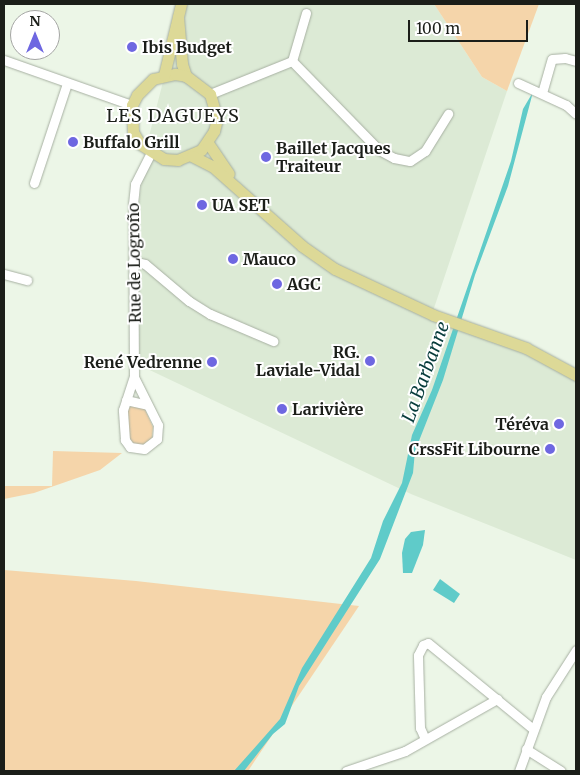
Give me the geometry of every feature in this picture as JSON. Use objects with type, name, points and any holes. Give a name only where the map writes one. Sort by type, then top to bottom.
[{"type":"main road","points":[[164,75],[181,4]]},
{"type":"main road","points":[[178,17],[182,64],[186,76]]},
{"type":"main road","points":[[192,156],[208,142],[217,118],[210,94],[186,76],[164,75],[144,86],[132,105],[133,132],[151,154],[164,159],[192,156],[212,166],[241,189],[302,246],[334,269],[433,315],[526,348],[576,375]]},
{"type":"main road","points":[[208,142],[241,189]]},
{"type":"street","points":[[292,61],[306,13]]},
{"type":"street","points":[[542,92],[552,59],[561,57],[576,61]]},
{"type":"street","points":[[4,60],[132,105]]},
{"type":"street","points":[[210,94],[292,61]]},
{"type":"street","points":[[292,61],[379,150],[394,158],[410,161],[425,151],[448,114]]},
{"type":"street","points":[[34,183],[67,83]]},
{"type":"street","points":[[518,83],[542,92],[566,105],[576,114]]},
{"type":"street","name":"Rue de Logroño","points":[[134,377],[158,425],[157,439],[149,448],[139,450],[130,447],[125,440],[126,400],[134,377],[133,261],[135,184],[151,154]]},
{"type":"street","points":[[133,261],[145,264],[189,301],[210,314],[273,340]]},
{"type":"street","points":[[4,274],[27,280]]},
{"type":"street","points":[[126,400],[147,405]]},
{"type":"street","points":[[425,739],[420,728],[418,655],[423,645],[433,644],[533,729]]},
{"type":"street","points":[[519,771],[546,698],[576,650]]},
{"type":"street","points":[[346,771],[405,751],[497,698]]},
{"type":"street","points":[[526,750],[561,771]]},
{"type":"shaded area","points":[[183,4],[434,4],[482,77],[507,91],[433,311],[576,378],[576,560],[411,494],[139,365],[133,250],[146,148]]},
{"type":"shaded area","points":[[434,4],[539,4],[507,91],[482,77]]},
{"type":"shaded area","points":[[134,404],[144,407],[153,427],[152,439],[139,447],[128,440],[126,410]]},
{"type":"shaded area","points":[[53,451],[122,453],[100,470],[34,493],[4,499],[4,486],[52,486]]},
{"type":"shaded area","points":[[4,570],[136,581],[359,606],[248,771],[4,771]]},
{"type":"water","points":[[533,92],[508,186],[475,275],[443,380],[415,451],[413,473],[380,559],[299,686],[285,724],[273,734],[244,771],[234,771],[280,719],[302,668],[371,558],[383,521],[402,483],[412,435],[432,390],[511,161],[523,109]]},
{"type":"water","points":[[425,530],[423,545],[412,573],[403,573],[402,553],[405,539],[411,532]]},
{"type":"water","points":[[440,579],[460,594],[454,603],[433,590]]},
{"type":"place","name":"Ibis Budget","points":[[132,47]]},
{"type":"place","name":"Buffalo Grill","points":[[73,142]]},
{"type":"place","name":"Baillet Jacques Traiteur","points":[[266,157]]},
{"type":"place","name":"UA SET","points":[[202,205]]},
{"type":"place","name":"Mauco","points":[[233,259]]},
{"type":"place","name":"AGC","points":[[277,284]]},
{"type":"place","name":"RG. Laviale-Vidal","points":[[370,361]]},
{"type":"place","name":"René Vedrenne","points":[[212,362]]},
{"type":"place","name":"Larivière","points":[[282,409]]},
{"type":"place","name":"Téréva","points":[[559,424]]},
{"type":"place","name":"CrssFit Libourne","points":[[550,449]]},
{"type":"district","name":"LES DAGUEYS","points":[[173,116]]},
{"type":"water label","name":"La Barbanne","points":[[426,372]]}]
